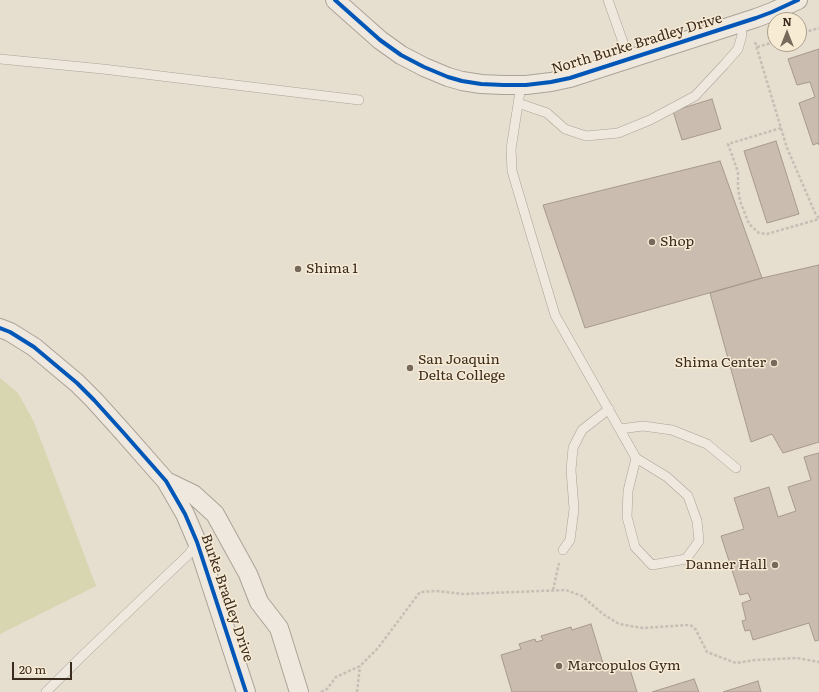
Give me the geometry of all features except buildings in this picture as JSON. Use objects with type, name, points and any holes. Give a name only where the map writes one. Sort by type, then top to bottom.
[{"type":"street","name":"North Burke Bradley Drive","points":[[335,0],[380,40],[401,55],[424,67],[462,81],[503,85],[551,82],[570,78],[745,22],[798,0]]},
{"type":"street","name":"Burke Bradley Drive","points":[[0,328],[10,332],[34,348],[77,383],[113,420],[166,481],[185,514],[197,542],[246,692]]},
{"type":"street","name":"Burke Bradley Drive","points":[[166,481],[193,494],[215,514],[248,574],[259,602],[279,628],[299,692]]},
{"type":"lane","points":[[608,0],[629,59]]},
{"type":"lane","points":[[518,103],[547,113],[565,129],[586,136],[618,133],[650,120],[695,96],[738,49],[745,22]]},
{"type":"lane","points":[[0,59],[103,69],[359,100]]},
{"type":"lane","points":[[521,85],[511,149],[512,171],[555,315],[636,458],[668,477],[688,496],[697,521],[699,541],[686,559],[652,565],[635,546],[628,517],[628,491],[636,458]]},
{"type":"lane","points":[[563,550],[570,540],[574,509],[571,470],[573,448],[582,430],[609,409]]},
{"type":"lane","points":[[620,429],[643,426],[672,430],[707,444],[736,468]]},
{"type":"lane","points":[[46,692],[189,554],[197,542]]},
{"type":"path","points":[[745,22],[757,47],[787,148],[819,218],[767,234],[759,233],[749,224],[740,201],[738,172],[728,144],[781,128]]},
{"type":"path","points":[[807,32],[819,28]]},
{"type":"path","points":[[757,47],[767,44]]},
{"type":"path","points":[[553,590],[563,550]]},
{"type":"path","points":[[321,692],[327,689],[336,677],[360,666],[378,648],[420,592],[436,591],[464,594],[566,590],[582,596],[603,614],[619,624],[643,628],[692,626],[696,630],[707,652],[736,663],[755,660],[797,658],[819,662]]},
{"type":"path","points":[[357,692],[360,666]]},
{"type":"green space","points":[[0,378],[18,393],[34,422],[96,586],[0,634]]},
{"type":"cycle path","points":[[335,0],[380,40],[401,55],[424,67],[462,81],[503,85],[526,85],[570,78],[756,18],[798,0]]},
{"type":"cycle path","points":[[0,328],[10,332],[34,347],[77,383],[166,481],[185,514],[197,542],[246,692]]},
{"type":"place","name":"Shop","points":[[652,242]]},
{"type":"place","name":"Shima 1","points":[[298,269]]},
{"type":"place","name":"Shima Center","points":[[774,363]]},
{"type":"place","name":"San Joaquin Delta College","points":[[410,368]]},
{"type":"place","name":"Danner Hall","points":[[775,565]]},
{"type":"place","name":"Marcopulos Gym","points":[[559,666]]}]
